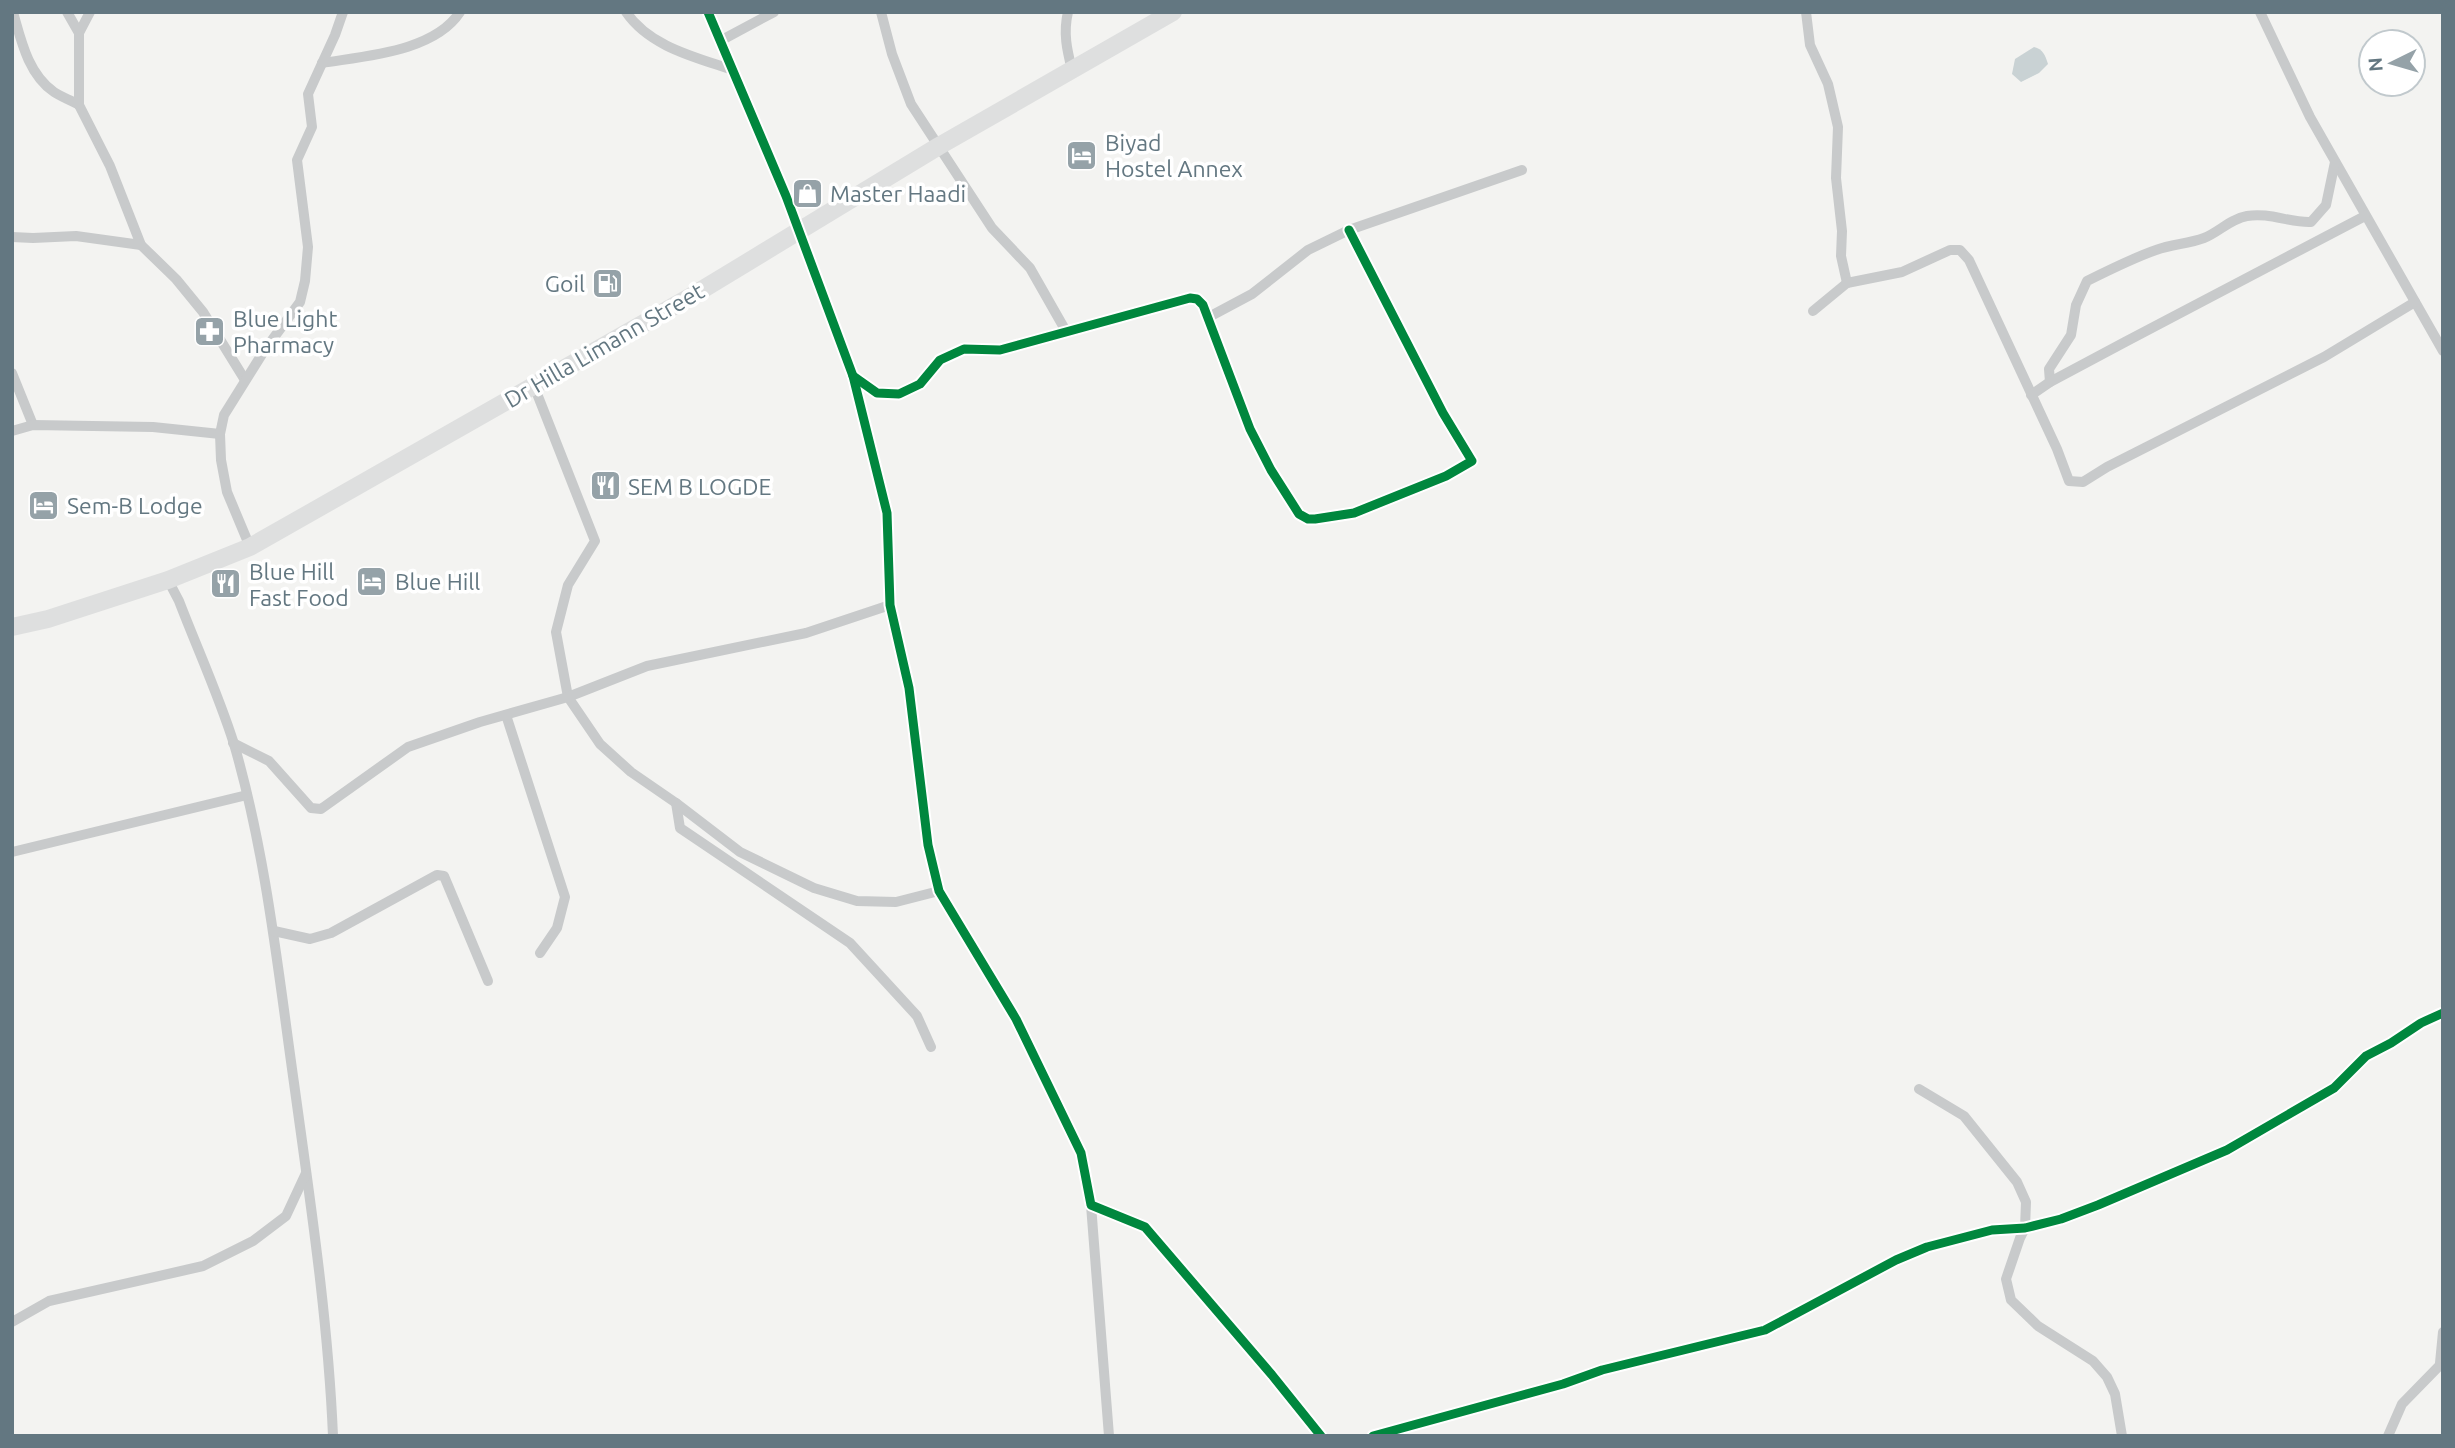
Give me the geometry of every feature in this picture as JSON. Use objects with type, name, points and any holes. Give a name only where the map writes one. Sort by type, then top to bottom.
[{"type":"highway","name":"Dr Hilla Limann Street","points":[[12,627],[48,619],[168,580],[250,547],[695,294],[939,146],[1173,12]]},
{"type":"street","points":[[13,12],[24,50],[36,74],[54,93],[79,105]]},
{"type":"street","points":[[67,12],[79,33]]},
{"type":"street","points":[[90,12],[79,33],[79,105],[110,166],[141,245],[176,279],[203,312],[245,380]]},
{"type":"street","points":[[250,547],[227,492],[221,460],[220,434],[224,415],[245,380],[300,302],[308,247],[297,160],[312,127],[308,94],[343,12]]},
{"type":"street","points":[[322,63],[374,55],[416,44],[455,19],[460,12]]},
{"type":"street","points":[[626,12],[664,46],[733,70]]},
{"type":"street","points":[[708,12],[786,195],[853,376],[887,513],[890,605],[909,688],[928,845],[939,891],[1016,1018],[1081,1153],[1091,1205],[1109,1436]]},
{"type":"street","points":[[720,41],[774,12]]},
{"type":"street","points":[[881,12],[892,54],[911,104],[992,228],[1030,268],[1068,333]]},
{"type":"street","points":[[1068,12],[1064,26],[1065,41],[1072,70]]},
{"type":"street","points":[[1806,12],[1810,45],[1828,84],[1838,127],[1836,178],[1842,231],[1841,256],[1847,283]]},
{"type":"street","points":[[2260,12],[2310,117],[2443,351]]},
{"type":"street","points":[[2050,382],[2049,369],[2071,335],[2076,305],[2087,281],[2158,249],[2208,236],[2235,219],[2250,215],[2278,217],[2297,223],[2311,222],[2326,205],[2335,162]]},
{"type":"street","points":[[1207,318],[1252,294],[1308,250],[1349,230],[1522,170]]},
{"type":"street","points":[[2031,395],[2050,382],[2365,216]]},
{"type":"street","points":[[853,376],[877,393],[899,394],[920,384],[940,360],[964,349],[1000,350],[1190,298],[1197,299],[1203,305],[1259,447],[1300,514],[1308,519],[1354,513],[1446,476],[1472,461],[1443,413],[1349,230]]},
{"type":"street","points":[[12,237],[76,236],[141,245]]},
{"type":"street","points":[[1813,311],[1847,283],[1902,272],[1950,250],[1960,250],[1969,260],[2069,481],[2083,482],[2107,467],[2325,357],[2415,302]]},
{"type":"street","points":[[12,373],[33,425]]},
{"type":"street","points":[[534,386],[595,541],[568,585],[556,632],[568,697],[600,744],[631,772],[740,852],[814,888],[857,901],[896,901],[939,891]]},
{"type":"street","points":[[12,431],[33,425],[153,427],[220,434]]},
{"type":"street","points":[[168,580],[179,601],[233,743],[247,795],[274,931],[330,1372],[333,1436]]},
{"type":"street","points":[[233,743],[268,761],[311,808],[321,809],[408,747],[568,697],[647,666],[806,633],[890,605]]},
{"type":"street","points":[[506,715],[565,897],[557,928],[540,953]]},
{"type":"street","points":[[12,852],[247,795]]},
{"type":"street","points":[[676,803],[680,828],[849,943],[917,1016],[931,1047]]},
{"type":"street","points":[[274,931],[310,939],[331,933],[436,876],[444,876],[488,981]]},
{"type":"street","points":[[1373,1436],[1563,1384],[1602,1370],[1765,1330],[1896,1260],[1927,1247],[1992,1230],[2025,1228],[2061,1219],[2098,1205],[2227,1150],[2334,1088],[2366,1056],[2443,1013]]},
{"type":"street","points":[[1919,1089],[1964,1116],[2017,1182],[2026,1202],[2025,1228],[2006,1279],[2011,1300],[2038,1326],[2093,1361],[2107,1377],[2115,1394],[2122,1436]]},
{"type":"street","points":[[12,1322],[49,1301],[203,1266],[253,1241],[286,1216],[306,1172]]},
{"type":"street","points":[[1091,1205],[1145,1227],[1272,1374],[1321,1436]]},
{"type":"street","points":[[2388,1436],[2402,1404],[2441,1362],[2443,1332]]},
{"type":"shaded area","points":[[2034,47],[2040,49],[2048,64],[2039,73],[2021,82],[2012,74],[2015,59]]},
{"type":"cycle path","points":[[708,12],[786,196],[853,376],[887,513],[890,605],[909,688],[928,845],[939,891],[1016,1019],[1081,1153],[1091,1205],[1145,1227],[1321,1436]]},
{"type":"cycle path","points":[[853,376],[877,393],[899,394],[920,384],[940,360],[964,349],[1000,350],[1190,298],[1197,299],[1203,305],[1250,429],[1271,470],[1299,514],[1315,519],[1354,513],[1446,476],[1472,461],[1443,413],[1349,230]]},
{"type":"cycle path","points":[[1373,1436],[1563,1384],[1602,1370],[1765,1330],[1896,1260],[1927,1247],[1992,1230],[2025,1228],[2061,1219],[2098,1205],[2227,1150],[2334,1088],[2366,1056],[2443,1013]]},
{"type":"place","name":"Biyad Hostel Annex","points":[[1082,155]]},
{"type":"place","name":"Master Haadi","points":[[807,193]]},
{"type":"place","name":"Goil","points":[[608,283]]},
{"type":"place","name":"Blue Light Pharmacy","points":[[210,331]]},
{"type":"place","name":"SEM B LOGDE","points":[[605,486]]},
{"type":"place","name":"Sem-B Lodge","points":[[44,505]]},
{"type":"place","name":"Blue Hill","points":[[372,581]]},
{"type":"place","name":"Blue Hill Fast Food","points":[[226,584]]}]
